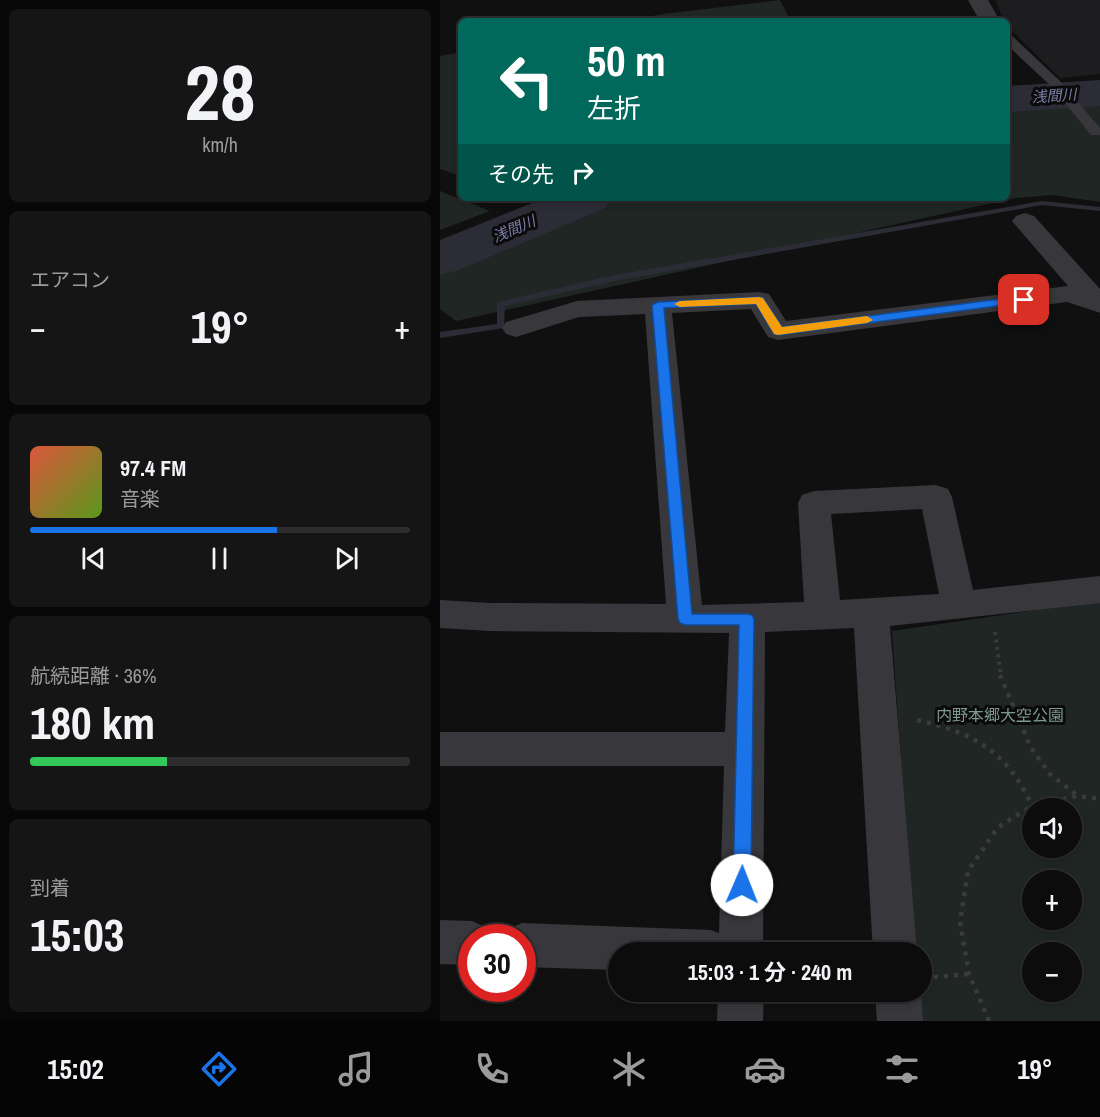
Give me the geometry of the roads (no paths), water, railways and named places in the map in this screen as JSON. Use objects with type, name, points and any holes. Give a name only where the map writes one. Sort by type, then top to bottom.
[{"type":"street","points":[[978,0],[988,18]]},
{"type":"street","points":[[1025,221],[1099,305]]},
{"type":"street","points":[[516,328],[577,309],[759,300],[778,331],[1068,294],[1099,305]]},
{"type":"street","points":[[658,305],[685,619]]},
{"type":"street","points":[[823,615],[814,503],[936,497],[959,605]]},
{"type":"street","points":[[440,614],[490,617],[747,619],[870,613],[1100,590]]},
{"type":"street","points":[[870,613],[894,942]]},
{"type":"street","points":[[741,942],[747,619]]},
{"type":"street","points":[[440,749],[745,749]]},
{"type":"street","points":[[440,942],[458,943]]},
{"type":"street","points":[[536,946],[608,948]]},
{"type":"street","points":[[740,1002],[740,1021]]},
{"type":"street","points":[[900,1021],[908,1002]]},
{"type":"lane","points":[[1010,41],[1055,83],[1096,132]]},
{"type":"waterway","name":"浅間川","points":[[1010,99],[1101,93]]},
{"type":"waterway","name":"浅間川","points":[[440,259],[581,201]]},
{"type":"waterway","points":[[440,335],[501,326],[501,304],[615,278],[1042,203],[1101,209]]},
{"type":"park label","name":"内野本郷大空公園","points":[[1000,715]]}]
